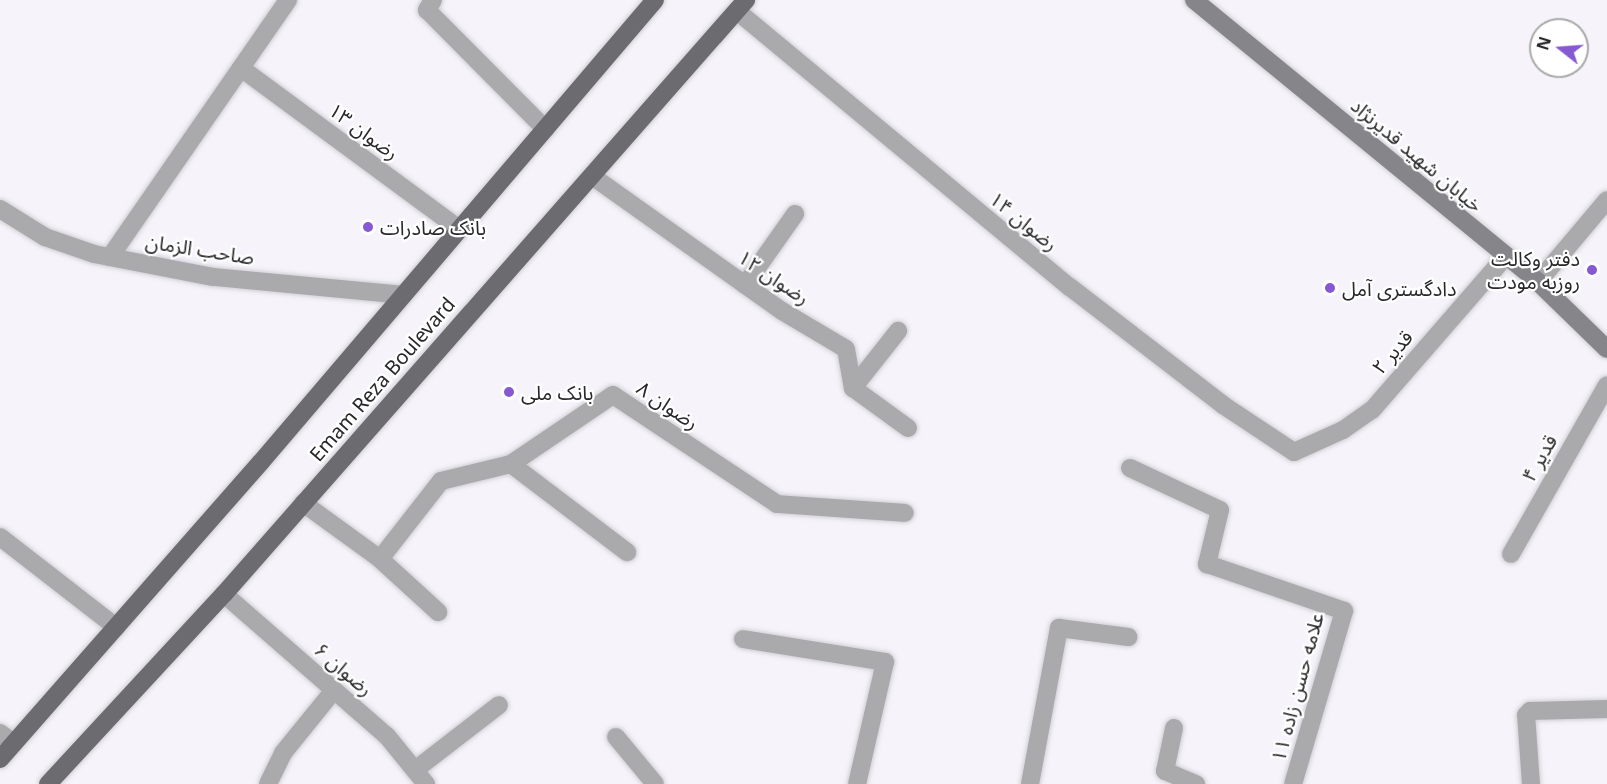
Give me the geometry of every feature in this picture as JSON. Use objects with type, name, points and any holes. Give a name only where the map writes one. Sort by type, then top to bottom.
[{"type":"main road","name":"Emam Reza Boulevard","points":[[0,759],[7,738],[116,627],[655,0]]},
{"type":"main road","name":"Emam Reza Boulevard","points":[[48,784],[224,594],[741,6]]},
{"type":"street","points":[[110,257],[288,0]]},
{"type":"street","points":[[433,0],[427,10],[545,129]]},
{"type":"street","name":"خيابان شهيد قديرنژاد","points":[[1194,0],[1538,282],[1607,349]]},
{"type":"street","name":"رضوان ۱۴","points":[[741,6],[1070,287],[1223,405],[1294,452]]},
{"type":"street","name":"رضوان ۱۳","points":[[241,68],[459,229]]},
{"type":"street","name":"رضوان ۱۲","points":[[592,176],[745,285],[846,349],[853,388]]},
{"type":"street","points":[[1538,282],[1607,200]]},
{"type":"street","name":"صاحب الزمان","points":[[0,209],[45,237],[110,257],[214,277],[403,295]]},
{"type":"street","points":[[745,285],[795,214]]},
{"type":"street","name":"قدیر ۲","points":[[1294,452],[1343,430],[1372,410],[1505,257]]},
{"type":"street","points":[[898,332],[853,388],[908,428]]},
{"type":"street","name":"قدیر ۴","points":[[1511,554],[1607,385]]},
{"type":"street","name":"رضوان ۸","points":[[380,559],[441,481],[511,464],[613,395],[777,504],[905,513]]},
{"type":"street","points":[[511,464],[627,552]]},
{"type":"street","name":"علامه حسن زاده ۱۱","points":[[1130,468],[1220,510],[1207,564],[1344,612],[1293,784]]},
{"type":"street","points":[[303,503],[380,559],[438,612]]},
{"type":"street","points":[[0,537],[116,627]]},
{"type":"street","name":"رضوان ۶","points":[[224,594],[387,736],[420,777]]},
{"type":"street","points":[[1030,784],[1059,628],[1128,637]]},
{"type":"street","points":[[743,639],[885,662],[857,784]]},
{"type":"street","points":[[268,784],[283,753],[334,690]]},
{"type":"street","points":[[420,777],[499,705]]},
{"type":"street","points":[[1531,784],[1526,715],[1530,711],[1607,709]]},
{"type":"street","points":[[1174,728],[1165,771],[1196,784]]},
{"type":"street","points":[[616,737],[655,784]]},
{"type":"place","name":"بانک صادرات","points":[[368,227]]},
{"type":"place","name":"دفتر وکالت روزبه مودت","points":[[1592,270]]},
{"type":"place","name":"دادگستری آمل","points":[[1330,288]]},
{"type":"place","name":"بانک‌ ملی","points":[[509,392]]}]
